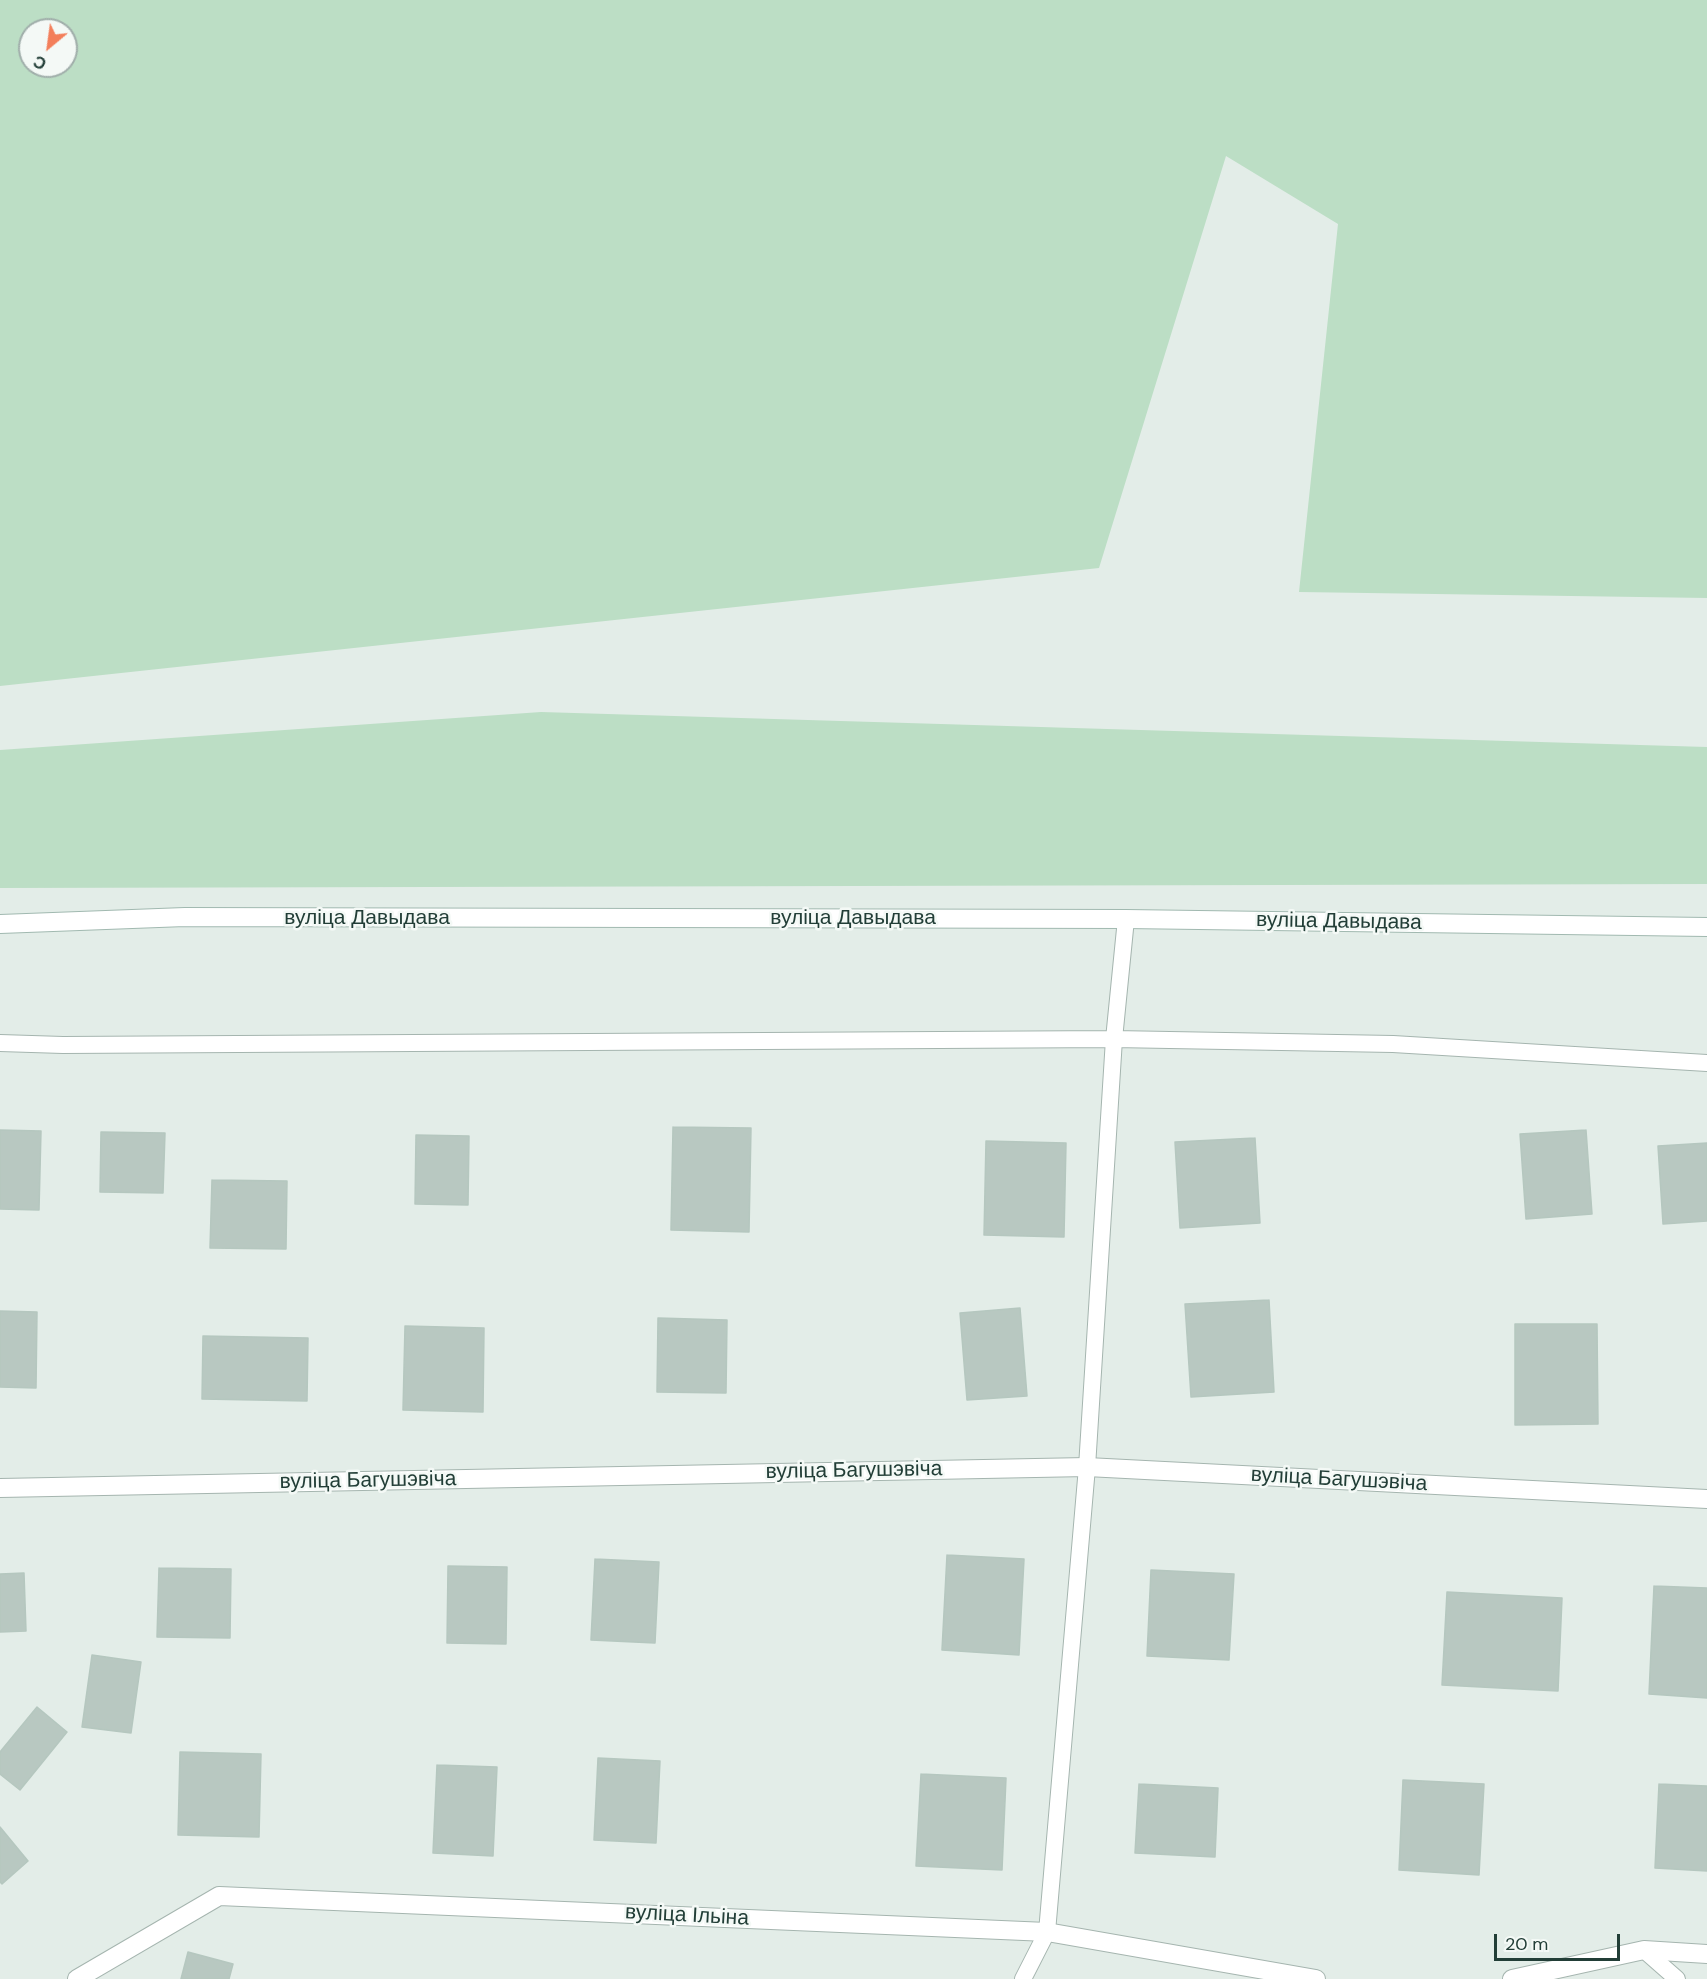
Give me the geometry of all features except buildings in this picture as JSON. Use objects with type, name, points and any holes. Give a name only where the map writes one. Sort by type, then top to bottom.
[{"type":"street","name":"вуліца Давыдава","points":[[0,924],[185,917],[1126,919],[1707,927]]},
{"type":"street","name":"вуліца Багушэвіча","points":[[0,1488],[1087,1467],[1707,1499]]},
{"type":"street","name":"вуліца Ільіна","points":[[77,1979],[219,1896],[1047,1932],[1316,1979]]},
{"type":"street","points":[[1512,1979],[1644,1950],[1707,1954]]},
{"type":"lane","points":[[1023,1979],[1047,1932],[1087,1467],[1114,1039],[1126,919]]},
{"type":"lane","points":[[0,1043],[75,1045],[1114,1039],[1393,1044],[1707,1063]]},
{"type":"lane","points":[[1644,1950],[1677,1979]]},
{"type":"green space","points":[[0,0],[1707,0],[1707,598],[1299,592],[1338,224],[1226,156],[1099,568],[0,686]]},
{"type":"green space","points":[[541,712],[1707,747],[1707,884],[0,888],[0,750]]}]
